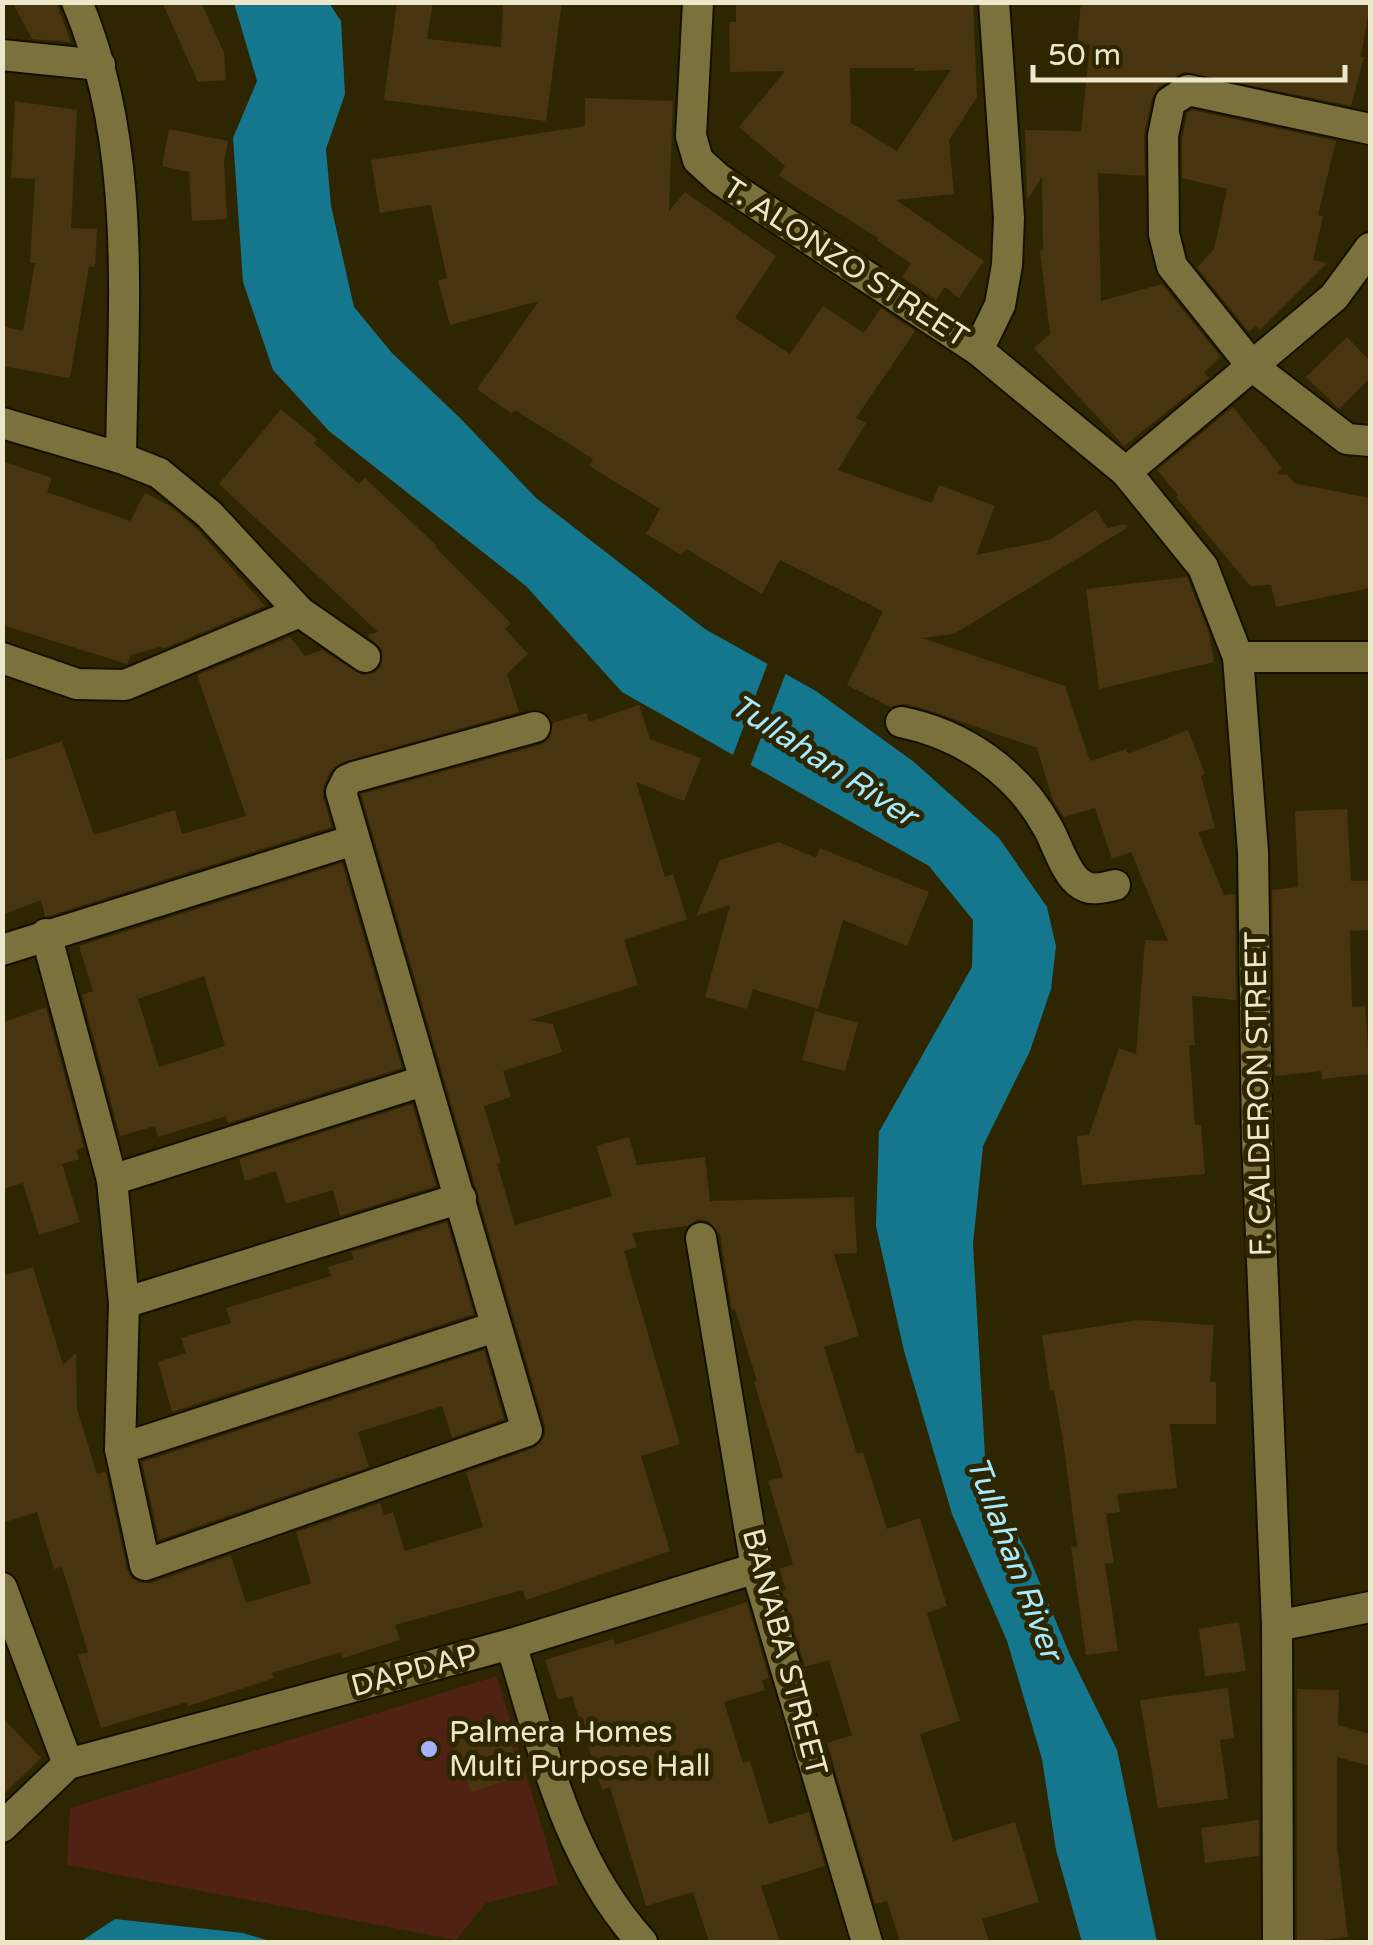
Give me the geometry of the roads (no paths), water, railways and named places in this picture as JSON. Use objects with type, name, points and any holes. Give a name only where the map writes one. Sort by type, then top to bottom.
[{"type":"street","points":[[76,2],[100,65],[113,130],[123,220],[121,458]]},
{"type":"street","name":"T. ALONZO STREET","points":[[698,2],[691,136],[698,160],[719,179],[978,350]]},
{"type":"street","points":[[978,350],[1000,305],[1008,250],[994,2]]},
{"type":"street","points":[[2,55],[100,65]]},
{"type":"street","points":[[1370,128],[1188,90],[1170,102],[1163,136],[1164,234],[1172,266],[1252,366],[1347,439],[1370,442]]},
{"type":"street","points":[[1126,472],[1334,297],[1370,248]]},
{"type":"street","name":"F. CALDERON STREET","points":[[978,350],[1126,472],[1203,567],[1238,657],[1253,852],[1257,1138],[1277,1626],[1278,1942]]},
{"type":"street","points":[[2,423],[159,473],[210,514],[300,612],[364,657]]},
{"type":"street","points":[[2,658],[78,684],[125,685],[300,612]]},
{"type":"street","points":[[1238,657],[1370,657]]},
{"type":"street","points":[[901,722],[934,728],[994,764],[1021,788],[1046,824],[1072,877],[1083,887],[1115,885]]},
{"type":"street","points":[[46,934],[112,1180],[124,1303],[120,1450],[145,1565],[527,1431],[341,792],[347,780],[536,727]]},
{"type":"street","points":[[2,950],[354,840]]},
{"type":"street","points":[[112,1180],[423,1081]]},
{"type":"street","points":[[124,1303],[460,1198]]},
{"type":"street","name":"BANABA STREET","points":[[701,1238],[756,1568],[868,1942]]},
{"type":"street","points":[[120,1450],[495,1326]]},
{"type":"street","name":"DAPDAP","points":[[68,1764],[511,1644],[756,1568]]},
{"type":"street","points":[[2,1588],[68,1764],[2,1827]]},
{"type":"street","points":[[1277,1626],[1370,1608]]},
{"type":"street","points":[[511,1644],[564,1813],[584,1856],[642,1942]]},
{"type":"water","name":"Tullahan River","points":[[234,3],[329,3],[341,21],[345,94],[326,149],[331,206],[354,307],[392,353],[536,498],[705,629],[816,691],[914,762],[999,838],[1047,907],[1056,946],[1051,989],[1030,1051],[983,1146],[973,1244],[986,1474],[1029,1557],[1070,1655],[1117,1750],[1157,1942],[1082,1942],[1056,1850],[1042,1759],[1007,1641],[952,1514],[904,1351],[876,1226],[879,1132],[972,967],[973,920],[929,866],[622,692],[526,586],[329,431],[273,370],[243,282],[233,138],[257,81]]},
{"type":"water","points":[[115,1919],[243,1933],[273,1942],[80,1942]]},
{"type":"place","name":"Palmera Homes Multi Purpose Hall","points":[[429,1749]]}]
